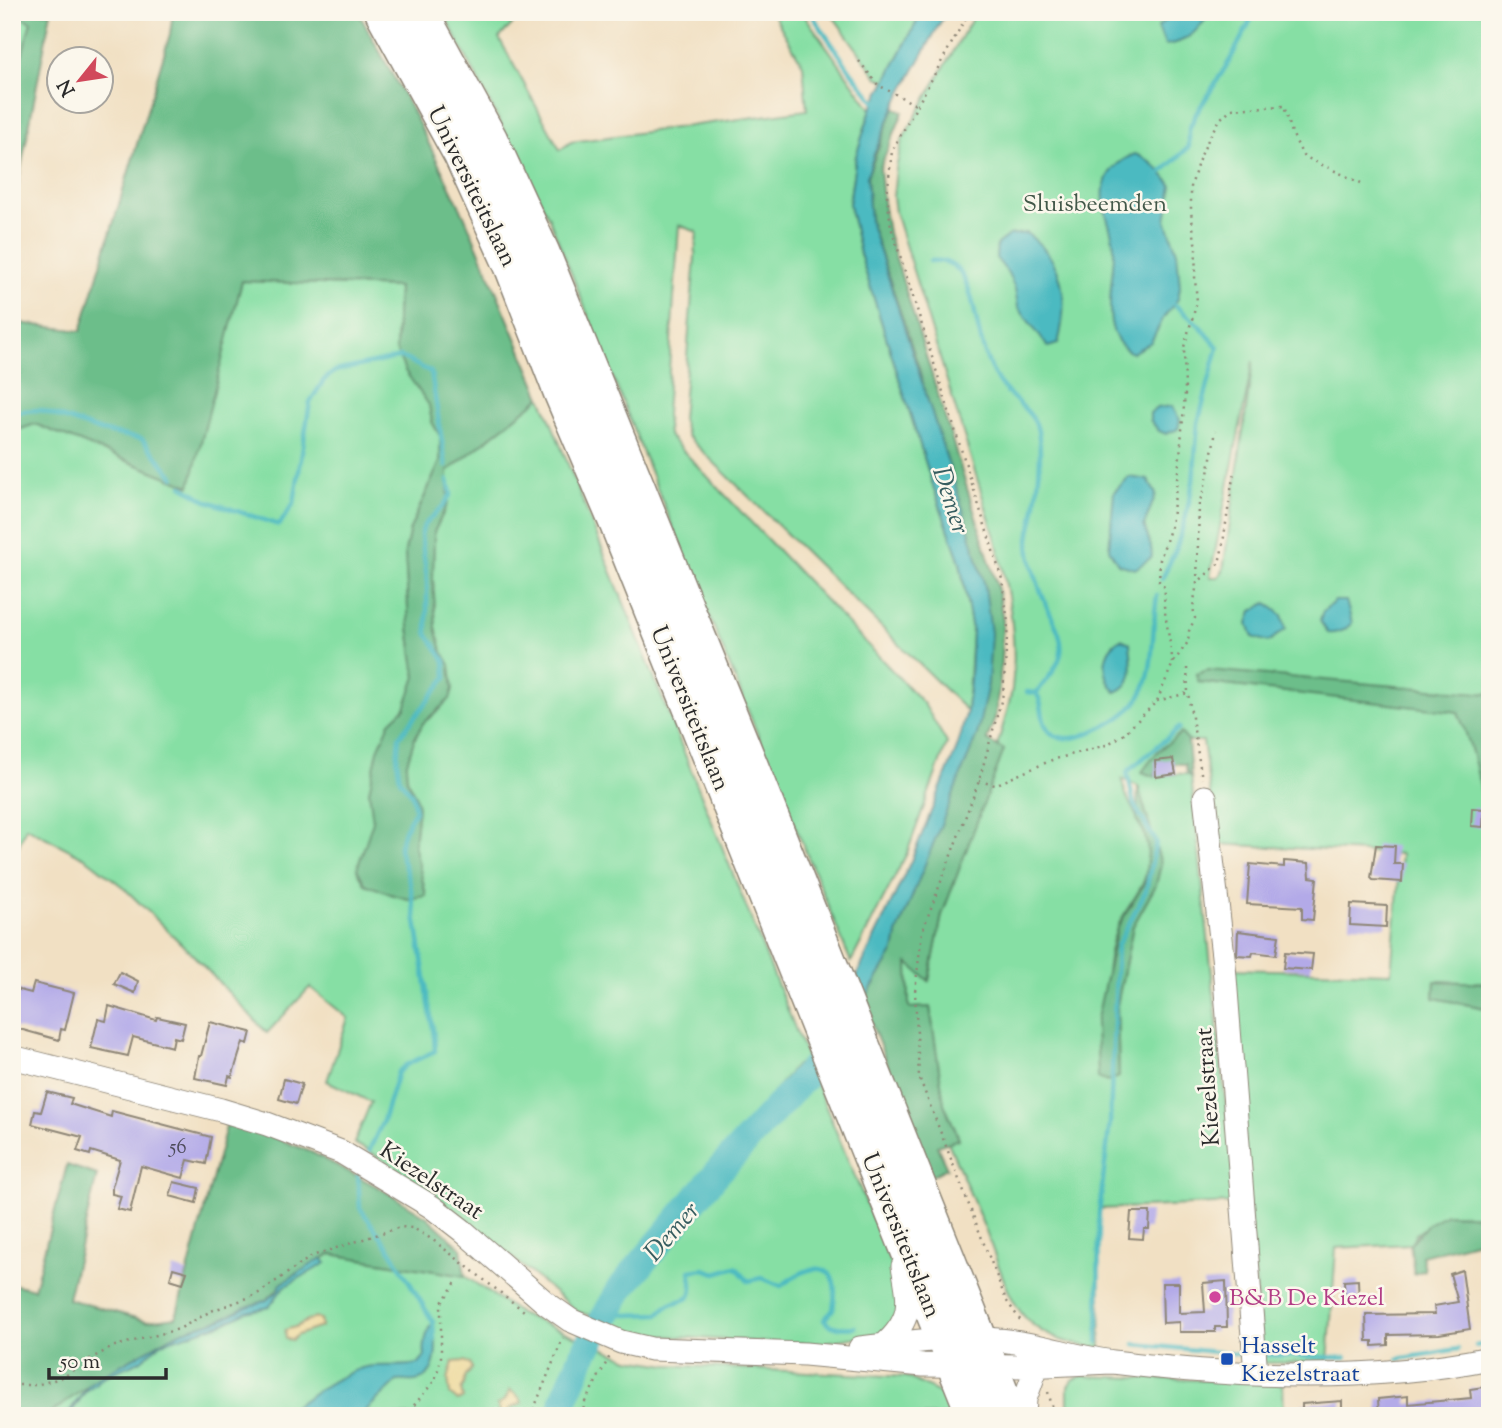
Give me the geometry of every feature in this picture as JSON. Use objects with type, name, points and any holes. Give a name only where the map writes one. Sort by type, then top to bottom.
[{"type":"highway","name":"Universiteitslaan","points":[[383,12],[461,154],[512,266],[562,394],[617,523],[734,772],[967,1352],[975,1416]]},
{"type":"highway","name":"Universiteitslaan","points":[[420,12],[490,140],[541,253],[734,772],[894,1218],[967,1352],[1010,1416]]},
{"type":"street","name":"Kiezelstraat","points":[[1205,797],[1224,965],[1256,1374]]},
{"type":"street","name":"Kiezelstraat","points":[[12,1057],[221,1110],[341,1152],[432,1207],[573,1327],[651,1349],[805,1354],[923,1365],[1002,1340],[1111,1362],[1256,1374],[1423,1369],[1490,1358]]},
{"type":"street","points":[[883,1346],[902,1326],[908,1307],[908,1293],[894,1218]]},
{"type":"street","name":"Kiezelstraat","points":[[805,1354],[883,1346],[967,1352],[1041,1375],[1111,1362]]},
{"type":"street","points":[[1024,1416],[1025,1399],[1041,1375]]},
{"type":"path","points":[[969,12],[892,151],[887,195],[891,227],[1002,579],[1008,623],[1003,694],[979,781],[922,932],[915,991],[919,1077],[1006,1300]]},
{"type":"path","points":[[859,61],[878,85],[916,105]]},
{"type":"path","points":[[1173,663],[1164,606],[1165,588],[1159,581],[1160,559],[1171,526],[1180,456],[1185,393],[1184,347],[1197,302],[1191,187],[1198,162],[1218,121],[1231,109],[1284,106],[1292,134],[1303,156],[1361,183]]},
{"type":"path","points":[[979,781],[995,785],[1052,760],[1106,745],[1124,735],[1157,701],[1173,663],[1188,642],[1189,631],[1195,618],[1193,607],[1198,583],[1199,504],[1207,479],[1216,431]]},
{"type":"path","points":[[1198,583],[1218,564],[1221,556],[1234,471]]},
{"type":"path","points":[[1187,668],[1188,693],[1205,797]]},
{"type":"path","points":[[1157,701],[1188,693]]},
{"type":"path","points":[[12,1385],[36,1385],[64,1377],[83,1362],[115,1346],[178,1329],[211,1311],[256,1295],[312,1256],[400,1227],[413,1228],[433,1240],[501,1294]]},
{"type":"path","points":[[405,1416],[435,1380],[441,1359],[442,1304],[456,1282]]},
{"type":"path","points":[[531,1416],[573,1327]]},
{"type":"path","points":[[582,1416],[596,1377],[618,1341]]},
{"type":"path","points":[[1041,1375],[1055,1416]]},
{"type":"green space","points":[[12,12],[31,22],[12,91]]},
{"type":"green space","points":[[12,12],[51,12],[12,215],[12,91],[31,22]]},
{"type":"green space","points":[[173,12],[358,12],[414,114],[464,215],[541,397],[448,471],[448,503],[434,532],[433,579],[436,627],[442,651],[450,665],[453,689],[450,699],[423,723],[414,740],[406,766],[407,780],[418,807],[414,844],[426,896],[408,899],[393,895],[365,884],[357,869],[373,821],[369,791],[378,750],[390,722],[405,708],[416,677],[409,627],[405,551],[410,529],[440,462],[440,436],[432,422],[429,405],[405,371],[396,350],[398,287],[242,281],[190,486],[35,424],[12,432],[12,322],[81,331],[170,34]]},
{"type":"green space","points":[[443,12],[524,12],[499,38],[560,150],[571,142],[807,110],[803,65],[772,12],[802,12],[871,109],[856,156],[849,204],[860,254],[932,483],[960,562],[972,630],[967,711],[687,436],[682,419],[697,232],[679,225],[666,414],[668,435],[924,704],[947,743],[907,853],[851,962],[549,218]]},
{"type":"green space","points":[[830,12],[922,12],[886,81],[877,77]]},
{"type":"green space","name":"Sluisbeemden","points":[[976,12],[1490,12],[1490,697],[1196,674],[1199,682],[1458,711],[1481,780],[1490,867],[1490,983],[1435,981],[1434,998],[1490,1009],[1490,1216],[1446,1214],[1416,1234],[1410,1244],[1336,1248],[1328,1362],[1262,1363],[1230,969],[1391,973],[1401,854],[1217,844],[1203,741],[1188,741],[1181,734],[1150,761],[1143,772],[1191,776],[1236,1203],[1098,1209],[1101,1348],[1051,1336],[1034,1326],[1021,1313],[1003,1278],[948,1142],[959,1138],[944,1104],[930,1007],[909,1008],[908,962],[929,981],[942,915],[1003,749],[997,747],[1012,689],[1014,651],[1008,595],[996,540],[895,212],[893,197],[902,140]],"holes":[[[1253,361],[1223,571],[1218,577],[1210,577]],[[1122,779],[1138,786],[1161,864],[1156,885],[1133,926],[1117,1005],[1119,1077],[1108,1002],[1108,964],[1117,928],[1143,883],[1148,862],[1146,840]]]},
{"type":"green space","points":[[894,107],[903,112],[880,168],[888,233],[997,585],[1003,621],[995,718],[987,740],[1004,750],[942,915],[929,981],[908,963],[909,1008],[930,1007],[944,1104],[959,1139],[937,1146],[947,1168],[931,1176],[863,1002],[894,951],[897,934],[988,684],[919,368],[870,221],[867,177]]},
{"type":"green space","points":[[242,281],[398,287],[396,350],[429,405],[432,422],[440,436],[440,462],[410,529],[405,551],[409,627],[416,677],[405,708],[390,722],[369,791],[374,821],[357,869],[365,884],[426,895],[414,844],[418,807],[407,780],[406,766],[414,740],[423,723],[441,709],[450,665],[442,651],[436,627],[433,579],[434,532],[448,503],[448,471],[541,397],[807,1058],[795,1066],[641,1251],[596,1313],[589,1315],[578,1312],[441,1200],[354,1143],[371,1102],[327,1081],[348,1018],[310,987],[267,1033],[123,887],[87,859],[26,827],[12,862],[12,432],[35,424],[189,486]]},
{"type":"green space","points":[[1208,670],[1490,694],[1490,858],[1480,784],[1458,712],[1199,682],[1196,674]]},
{"type":"green space","points":[[1181,733],[1188,741],[1191,776],[1187,773],[1185,764],[1157,763],[1155,777],[1142,772],[1158,751]]},
{"type":"green space","points":[[1138,786],[1161,864],[1156,885],[1133,926],[1117,1005],[1119,1077],[1107,1082],[1098,1078],[1096,1023],[1117,928],[1145,882],[1148,850],[1144,832],[1137,821]]},
{"type":"green space","points":[[1435,981],[1490,983],[1490,1009],[1434,998]]},
{"type":"green space","points":[[815,1081],[897,1277],[900,1314],[882,1333],[821,1343],[630,1334],[613,1328],[618,1307],[626,1295]]},
{"type":"green space","points":[[228,1119],[311,1152],[380,1188],[427,1217],[461,1248],[465,1276],[331,1254],[293,1276],[265,1301],[222,1319],[180,1332],[104,1374],[47,1416],[12,1416],[12,1284],[34,1289],[67,1165],[97,1175],[68,1299],[147,1321],[176,1317]]},
{"type":"green space","points":[[1446,1214],[1490,1216],[1490,1238],[1422,1256],[1425,1270],[1414,1274],[1410,1244],[1428,1224]]},
{"type":"green space","points":[[331,1254],[465,1276],[519,1313],[629,1359],[668,1365],[907,1377],[944,1395],[952,1416],[23,1416],[157,1339],[255,1302]]},
{"type":"green space","points":[[1082,1376],[1283,1383],[1284,1416],[1068,1416],[1068,1386],[1072,1380]]},
{"type":"sand","points":[[315,1317],[320,1319],[321,1327],[297,1335],[292,1340],[286,1339],[285,1330]]},
{"type":"sand","points":[[464,1361],[472,1368],[461,1389],[463,1398],[458,1401],[450,1394],[448,1379],[453,1362]]},
{"type":"sand","points":[[510,1390],[522,1403],[502,1416],[497,1405],[505,1400]]},
{"type":"water","name":"Demer","points":[[922,12],[946,12],[894,107],[874,154],[867,177],[870,221],[962,506],[985,586],[991,633],[988,684],[977,735],[897,934],[894,951],[863,1002],[856,977],[911,861],[957,748],[967,711],[970,679],[972,630],[960,562],[932,483],[860,254],[849,204],[856,156],[871,109]]},
{"type":"water","points":[[1173,12],[1210,14],[1191,35],[1179,42],[1165,45],[1158,27]]},
{"type":"water","points":[[1135,154],[1156,167],[1172,186],[1166,220],[1177,252],[1180,287],[1178,299],[1164,317],[1151,342],[1132,353],[1121,345],[1111,320],[1114,247],[1104,188],[1111,171],[1124,159]]},
{"type":"water","points":[[1026,233],[1049,256],[1061,282],[1063,312],[1058,344],[1048,347],[1018,307],[1015,289],[1008,273],[996,258],[997,244],[1009,235]]},
{"type":"water","points":[[1172,406],[1180,420],[1178,429],[1166,434],[1159,431],[1150,420],[1150,413],[1157,408]]},
{"type":"water","points":[[1129,477],[1148,480],[1156,494],[1144,525],[1152,557],[1135,569],[1118,564],[1109,549],[1114,492]]},
{"type":"water","points":[[1335,601],[1346,601],[1352,623],[1342,631],[1328,633],[1320,621],[1323,611]]},
{"type":"water","points":[[1267,603],[1282,615],[1286,629],[1268,642],[1253,637],[1248,623],[1252,611]]},
{"type":"water","points":[[1121,639],[1130,643],[1132,671],[1128,683],[1116,692],[1108,679],[1105,664],[1110,650]]},
{"type":"water","points":[[322,1258],[326,1263],[284,1287],[269,1307],[246,1312],[224,1323],[162,1343],[140,1361],[105,1376],[85,1392],[69,1416],[66,1416],[90,1383],[104,1374],[180,1332],[222,1319],[265,1301],[277,1292],[281,1284]]},
{"type":"water","points":[[433,1322],[435,1357],[426,1377],[415,1381],[397,1381],[360,1416],[280,1416],[351,1372],[373,1366],[418,1364],[425,1356],[426,1338]]},
{"type":"water","points":[[585,1342],[595,1347],[572,1397],[569,1416],[551,1416],[567,1375]]},
{"type":"building","points":[[1173,759],[1176,774],[1156,777],[1155,761]]},
{"type":"building","points":[[1472,808],[1484,809],[1483,827],[1471,826]]},
{"type":"building","points":[[1376,845],[1395,846],[1394,864],[1403,864],[1402,882],[1371,878]]},
{"type":"building","points":[[1284,861],[1309,863],[1310,877],[1317,878],[1313,920],[1302,919],[1302,907],[1247,904],[1250,864],[1284,867]]},
{"type":"building","points":[[1351,904],[1387,906],[1386,927],[1350,925]]},
{"type":"building","points":[[1238,931],[1279,936],[1276,955],[1253,952],[1252,956],[1237,955]]},
{"type":"building","points":[[1285,952],[1313,954],[1311,970],[1283,968]]},
{"type":"building","points":[[120,972],[138,981],[135,993],[114,984]]},
{"type":"building","points":[[34,983],[74,993],[65,1030],[61,1029],[59,1040],[12,1027],[12,988],[31,993]]},
{"type":"building","points":[[109,1006],[156,1020],[157,1017],[185,1023],[181,1039],[174,1037],[172,1047],[133,1037],[128,1056],[91,1048],[98,1019],[106,1021]]},
{"type":"building","points":[[210,1022],[251,1032],[248,1044],[243,1042],[227,1085],[195,1078]]},
{"type":"building","points":[[284,1079],[302,1084],[296,1104],[279,1099]]},
{"type":"building","points":[[47,1092],[72,1098],[70,1104],[111,1117],[112,1111],[211,1137],[206,1164],[188,1160],[183,1178],[141,1166],[130,1212],[117,1209],[121,1196],[112,1194],[112,1187],[120,1160],[91,1151],[90,1155],[77,1151],[82,1137],[32,1124],[35,1111],[41,1112]]},
{"type":"building","points":[[174,1182],[199,1188],[196,1203],[170,1196]]},
{"type":"building","points":[[1131,1212],[1150,1212],[1149,1229],[1144,1229],[1143,1239],[1129,1238]]},
{"type":"building","points":[[173,1268],[187,1272],[183,1283],[170,1279]]},
{"type":"building","points":[[1462,1270],[1470,1329],[1439,1334],[1388,1335],[1388,1345],[1373,1346],[1373,1341],[1367,1341],[1366,1315],[1435,1314],[1434,1306],[1458,1302],[1450,1274]]},
{"type":"building","points":[[1358,1280],[1359,1304],[1345,1304],[1344,1281]]},
{"type":"building","name":"B&B De Kiezel","points":[[1226,1281],[1227,1327],[1215,1327],[1215,1332],[1179,1332],[1179,1322],[1163,1323],[1162,1283],[1179,1283],[1179,1313],[1205,1312],[1203,1283]]},
{"type":"building","points":[[1490,1386],[1490,1416],[1379,1416],[1378,1399],[1408,1396],[1408,1404],[1471,1398],[1470,1389]]},
{"type":"building","points":[[1342,1401],[1342,1416],[1302,1416],[1302,1404]]},
{"type":"waterway","points":[[810,12],[852,73],[878,105]]},
{"type":"waterway","points":[[1162,172],[1189,147],[1189,129],[1196,114],[1230,60],[1255,12]]},
{"type":"waterway","points":[[930,261],[954,266],[962,275],[992,371],[999,383],[1036,424],[1040,444],[1040,469],[1029,549],[1035,575],[1061,640],[1060,658],[1055,669],[1036,693]]},
{"type":"waterway","points":[[1162,579],[1176,549],[1186,516],[1193,482],[1198,423],[1218,347],[1199,325],[1174,304]]},
{"type":"waterway","points":[[182,486],[207,501],[279,525],[294,503],[310,402],[324,380],[335,371],[401,357],[431,372],[446,466]]},
{"type":"waterway","points":[[12,415],[22,411],[40,410],[101,431],[142,439],[174,477]]},
{"type":"waterway","points":[[369,1151],[383,1121],[398,1072],[406,1065],[435,1051],[410,883],[399,849],[404,830],[415,811],[412,794],[400,780],[397,760],[399,737],[446,678],[445,661],[427,633],[427,579],[421,535],[424,525],[451,494],[448,480]]},
{"type":"waterway","points":[[1027,692],[1036,693],[1039,697],[1044,723],[1050,732],[1063,738],[1086,734],[1111,723],[1129,710],[1141,696],[1147,680],[1157,595]]},
{"type":"waterway","points":[[1098,1342],[1099,1213],[1110,1122],[1117,946],[1146,891],[1156,842],[1134,805],[1127,772],[1179,728]]},
{"type":"waterway","name":"Demer","points":[[561,1416],[564,1400],[583,1355],[622,1287],[717,1173],[813,1068]]},
{"type":"waterway","points":[[358,1175],[360,1208],[391,1251],[433,1322],[434,1341]]},
{"type":"waterway","points":[[609,1309],[626,1315],[659,1314],[673,1303],[689,1297],[692,1292],[690,1271],[704,1269],[716,1273],[736,1267],[748,1281],[762,1278],[781,1286],[804,1272],[822,1269],[829,1273],[835,1293],[833,1309],[824,1320],[842,1328],[855,1327]]},
{"type":"waterway","points":[[1476,1346],[1490,1342]]},
{"type":"waterway","points":[[1135,1344],[1247,1355]]},
{"type":"waterway","points":[[1398,1359],[1458,1349]]},
{"type":"waterway","points":[[1266,1355],[1346,1358]]},
{"type":"place","name":"B&B De Kiezel","points":[[1215,1297]]},
{"type":"place","name":"Hasselt Kiezelstraat","points":[[1227,1359]]}]
